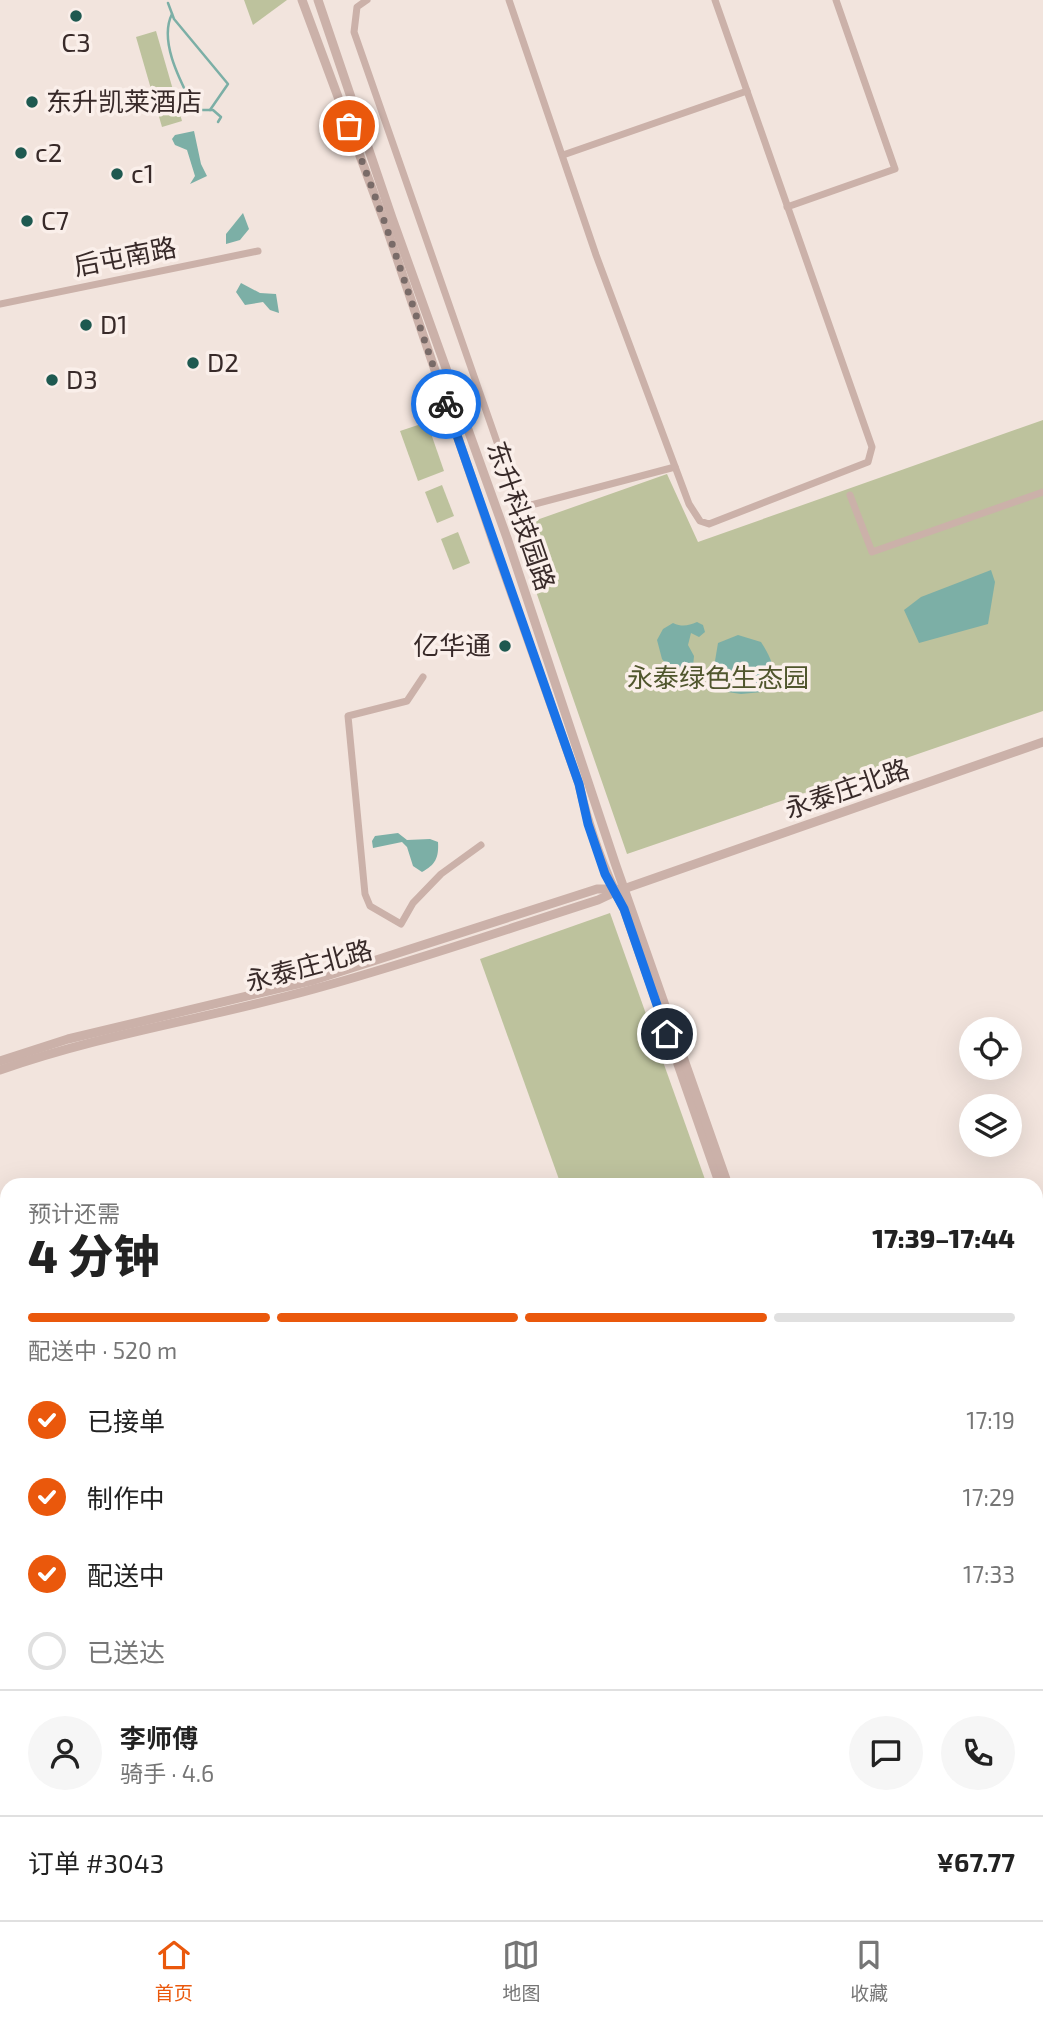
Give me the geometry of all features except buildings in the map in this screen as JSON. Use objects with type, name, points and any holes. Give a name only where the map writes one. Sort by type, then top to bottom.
[{"type":"street","name":"东升科技园路","points":[[302,0],[386,226],[579,784],[588,824],[605,874],[624,909],[718,1178]]},
{"type":"street","name":"东升科技园路","points":[[318,0],[392,218],[520,577],[726,1178]]},
{"type":"street","points":[[367,0],[356,7],[354,32],[520,508],[675,467]]},
{"type":"street","points":[[509,0],[596,255],[675,467],[694,515],[709,524],[868,463],[872,446],[715,0]]},
{"type":"street","points":[[787,207],[895,169],[836,0]]},
{"type":"street","points":[[563,155],[747,91]]},
{"type":"street","name":"后屯南路","points":[[0,304],[258,251]]},
{"type":"street","points":[[850,495],[872,552],[1043,492]]},
{"type":"street","points":[[423,677],[407,701],[348,716],[365,894],[370,906],[401,924],[413,903],[441,874],[481,845]]},
{"type":"street","name":"永泰庄北路","points":[[0,1061],[68,1039],[314,980],[597,889],[625,888],[1043,742]]},
{"type":"street","name":"永泰庄北路","points":[[0,1070],[49,1053],[314,989],[598,900],[614,890]]},
{"type":"green space","points":[[244,0],[287,0],[253,25]]},
{"type":"green space","points":[[156,31],[182,121],[162,127],[136,37]]},
{"type":"green space","name":"永泰绿色生态园","points":[[1043,420],[1043,711],[627,854],[514,528],[667,474],[698,542]]},
{"type":"green space","points":[[427,422],[444,471],[418,481],[400,431]]},
{"type":"green space","points":[[442,485],[454,516],[437,523],[425,492]]},
{"type":"green space","points":[[458,532],[470,563],[453,570],[441,539]]},
{"type":"green space","points":[[610,913],[705,1178],[558,1178],[480,959]]},
{"type":"water","points":[[194,131],[201,164],[207,176],[190,184],[195,176],[187,150],[175,145],[172,139],[175,135]]},
{"type":"water","points":[[243,213],[249,229],[240,240],[226,244],[226,234]]},
{"type":"water","points":[[241,283],[260,293],[276,294],[279,313],[270,310],[263,302],[245,305],[236,292]]},
{"type":"water","points":[[991,570],[995,582],[988,624],[919,643],[904,610],[921,597]]},
{"type":"water","points":[[697,622],[703,625],[705,632],[699,637],[691,633],[688,645],[694,656],[693,667],[672,671],[662,659],[657,640],[663,629],[673,623],[685,626]]},
{"type":"water","points":[[738,635],[761,642],[769,656],[772,672],[762,692],[741,694],[721,691],[715,661],[718,643]]},
{"type":"water","points":[[398,833],[407,840],[430,839],[438,842],[437,857],[433,864],[422,872],[413,866],[407,847],[402,842],[373,848],[372,841],[375,836]]},
{"type":"waterway","points":[[168,3],[174,19],[228,84],[210,110]]},
{"type":"waterway","points":[[172,14],[168,37],[178,76],[195,110],[213,110],[221,117],[218,122]]},
{"type":"way so far","points":[[349,126],[446,404]]},
{"type":"place","name":"C3","points":[[76,16]]},
{"type":"place","name":"东升凯莱酒店","points":[[32,102]]},
{"type":"place","name":"c2","points":[[21,153]]},
{"type":"place","name":"c1","points":[[117,174]]},
{"type":"place","name":"C7","points":[[27,221]]},
{"type":"place","name":"D1","points":[[86,325]]},
{"type":"place","name":"D2","points":[[193,363]]},
{"type":"place","name":"D3","points":[[52,380]]},
{"type":"place","name":"亿华通","points":[[505,646]]},
{"type":"route","points":[[446,404],[579,784],[588,824],[605,874],[624,909],[667,1034]]}]
